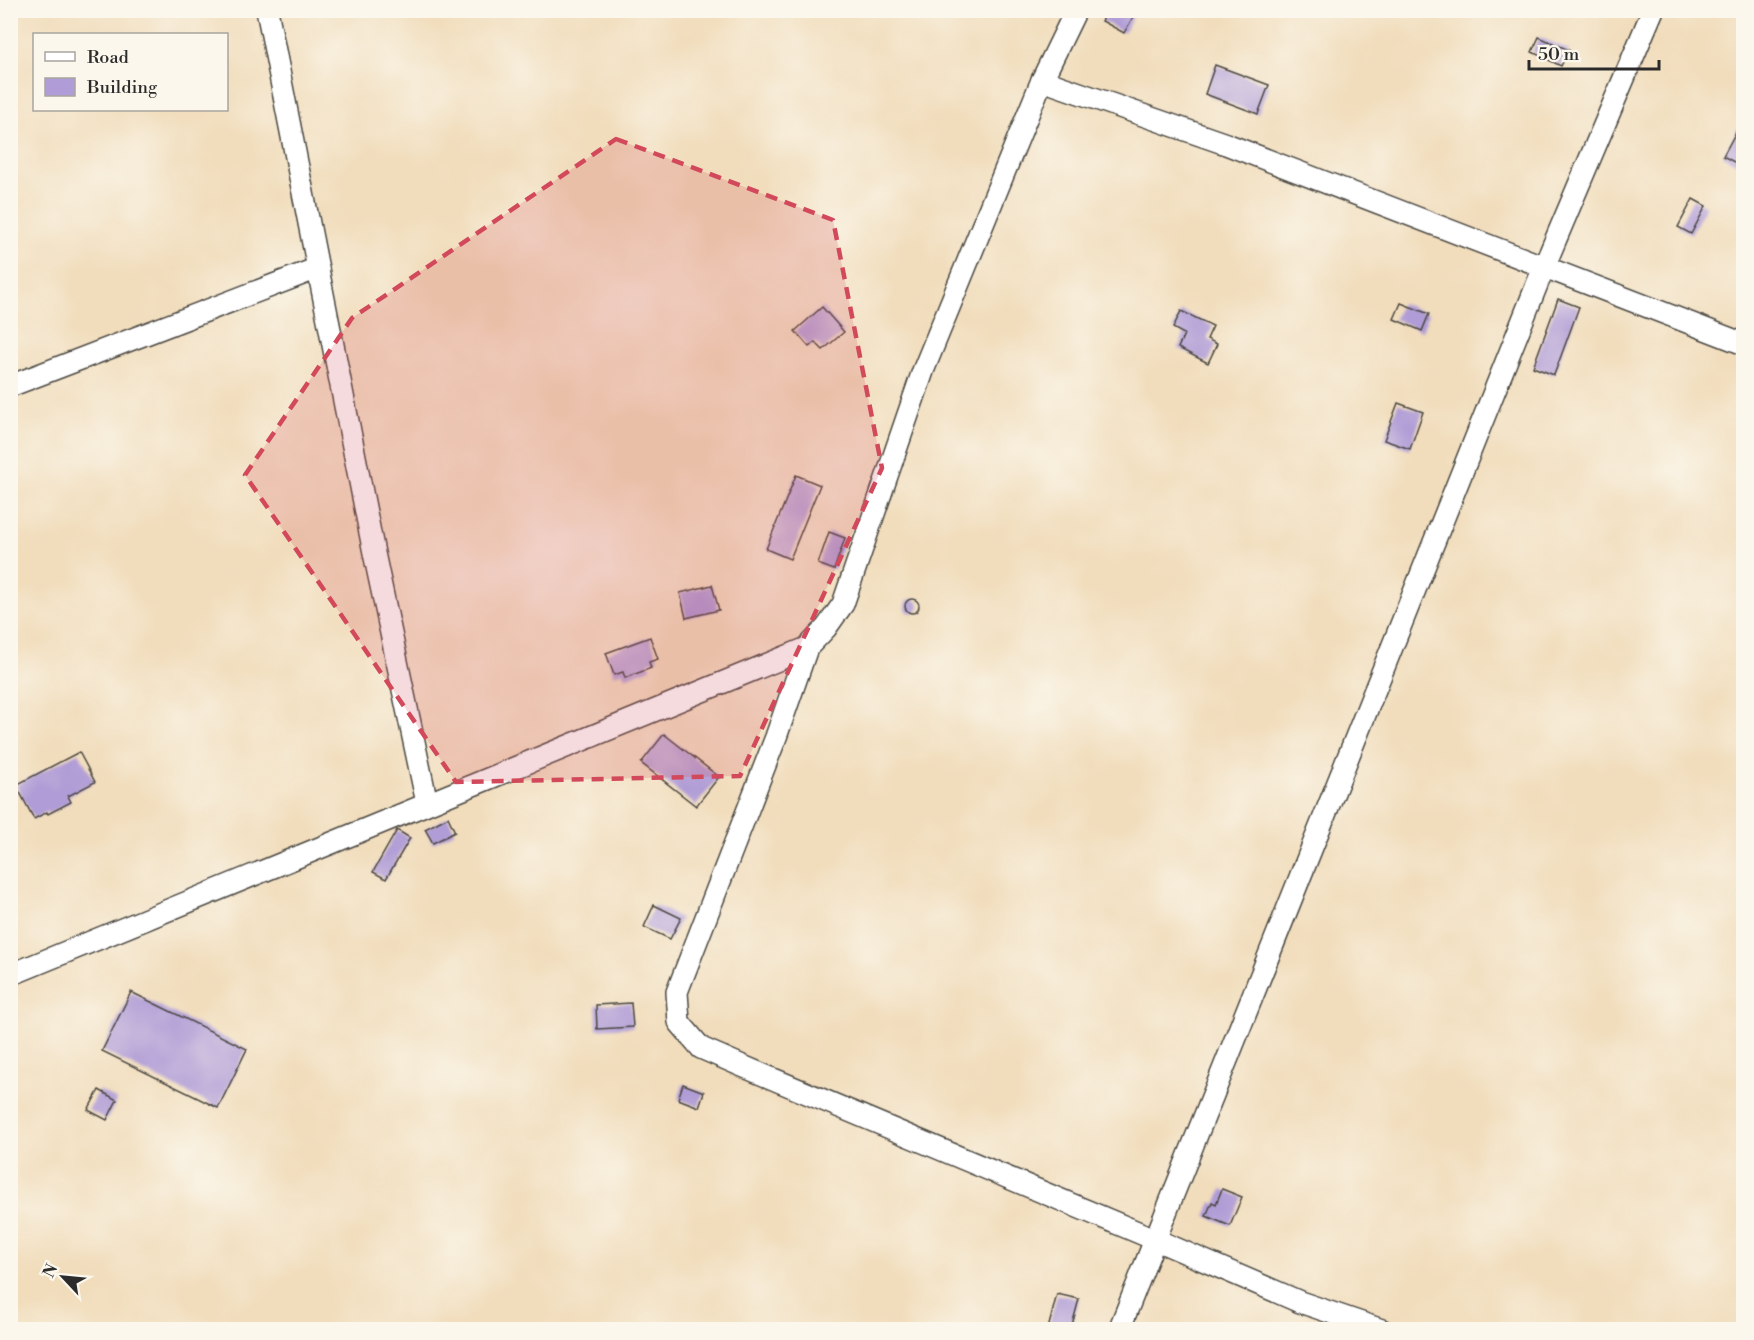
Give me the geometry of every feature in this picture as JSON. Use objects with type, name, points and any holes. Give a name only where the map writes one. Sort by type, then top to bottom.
[{"type":"street","points":[[267,10],[374,553],[427,803]]},
{"type":"street","points":[[1076,10],[1042,80],[923,371],[843,604],[826,628],[807,648],[776,736],[677,992],[679,1022],[700,1048],[1300,1302],[1382,1329]]},
{"type":"street","points":[[1119,1329],[1544,267],[1653,10]]},
{"type":"street","points":[[1042,80],[1226,144],[1743,344]]},
{"type":"street","points":[[10,386],[318,268]]},
{"type":"street","points":[[10,975],[807,648]]},
{"type":"highlighted area","points":[[616,139],[833,220],[882,468],[740,776],[456,782],[245,475],[352,318]]},
{"type":"building","points":[[1108,10],[1137,10],[1124,33],[1102,21]]},
{"type":"building","points":[[1539,37],[1569,50],[1561,66],[1532,52]]},
{"type":"building","points":[[1215,65],[1269,85],[1258,114],[1205,94]]},
{"type":"building","points":[[1743,119],[1743,167],[1723,156]]},
{"type":"building","points":[[1693,199],[1706,206],[1691,234],[1678,227]]},
{"type":"building","points":[[1558,299],[1579,307],[1554,375],[1533,367]]},
{"type":"building","points":[[1401,303],[1429,314],[1422,331],[1394,319]]},
{"type":"building","points":[[822,307],[844,332],[823,350],[815,342],[809,347],[795,331]]},
{"type":"building","points":[[1181,311],[1213,326],[1207,339],[1217,344],[1208,363],[1178,348],[1184,334],[1173,328]]},
{"type":"building","points":[[1398,403],[1423,412],[1410,449],[1384,440]]},
{"type":"building","points":[[796,475],[820,485],[790,559],[766,549]]},
{"type":"building","points":[[829,532],[845,538],[834,570],[818,564]]},
{"type":"building","points":[[712,585],[719,610],[686,618],[680,593]]},
{"type":"building","points":[[909,599],[915,599],[919,606],[915,613],[909,613],[905,609],[905,603]]},
{"type":"building","points":[[650,637],[658,659],[649,662],[651,668],[625,678],[623,672],[614,675],[606,653]]},
{"type":"building","points":[[664,734],[719,777],[696,806],[641,763]]},
{"type":"building","points":[[79,752],[95,782],[68,796],[71,802],[34,819],[16,785]]},
{"type":"building","points":[[448,817],[455,832],[433,843],[425,829]]},
{"type":"building","points":[[397,830],[410,838],[386,879],[373,872]]},
{"type":"building","points":[[654,905],[681,918],[670,939],[644,927]]},
{"type":"building","points":[[131,992],[247,1049],[218,1108],[102,1051]]},
{"type":"building","points":[[631,1003],[633,1027],[597,1029],[596,1005]]},
{"type":"building","points":[[683,1084],[704,1092],[699,1107],[678,1099]]},
{"type":"building","points":[[99,1090],[117,1100],[107,1120],[88,1110]]},
{"type":"building","points":[[1222,1189],[1242,1197],[1230,1226],[1206,1216],[1212,1202],[1216,1204]]},
{"type":"building","points":[[1057,1294],[1079,1299],[1071,1329],[1048,1329]]}]
